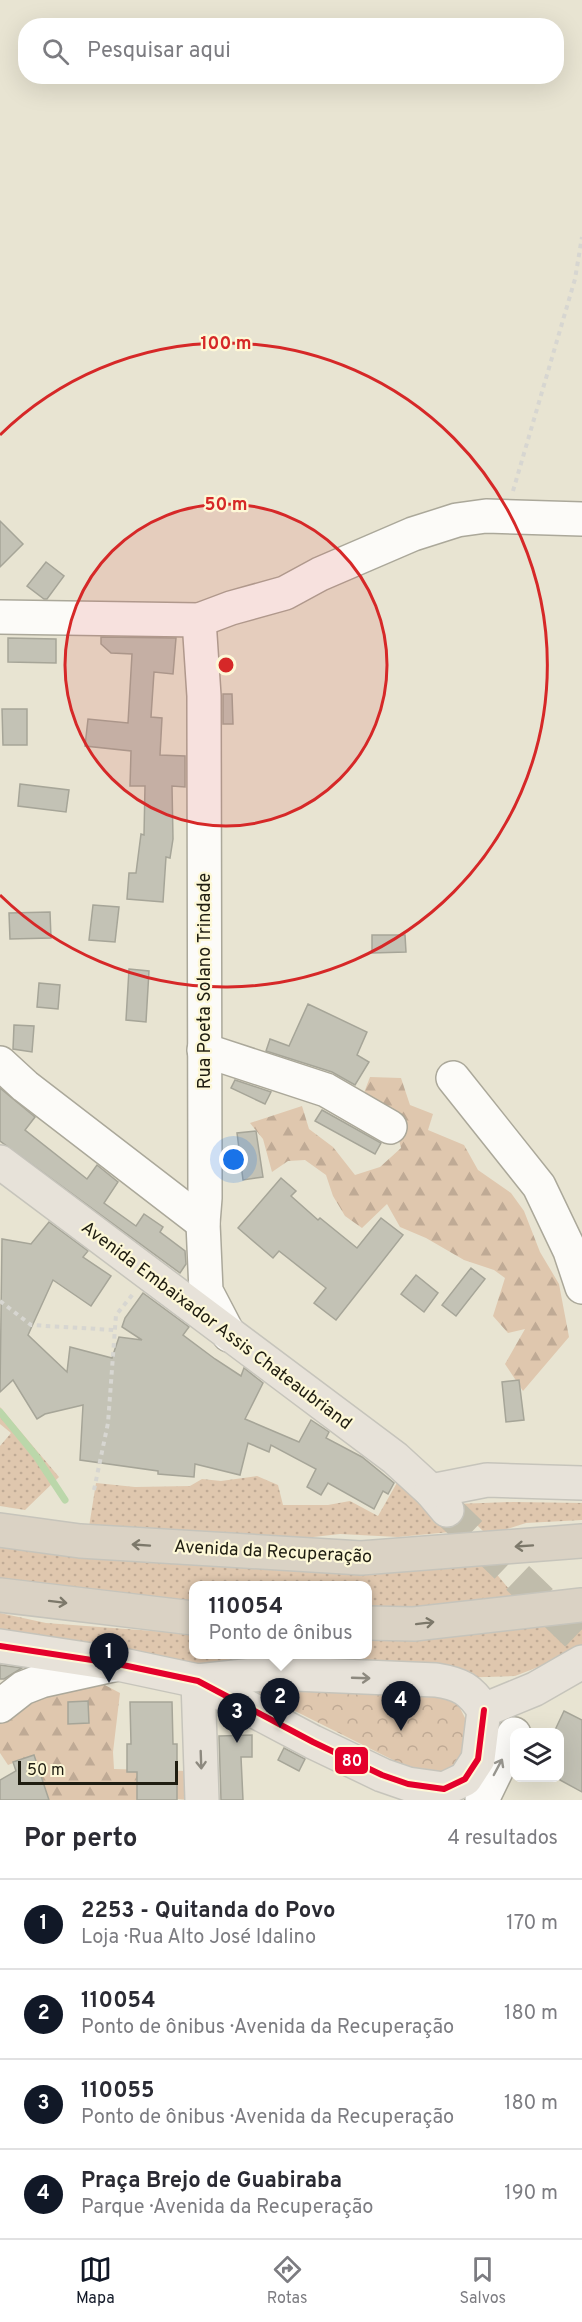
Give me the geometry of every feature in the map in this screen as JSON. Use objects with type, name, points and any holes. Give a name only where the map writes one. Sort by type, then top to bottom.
[{"type":"highway","points":[[0,1512],[42,1520],[80,1541]]},
{"type":"highway","name":"Avenida da Recuperação","points":[[0,1530],[80,1541],[361,1558],[582,1541]]},
{"type":"highway","points":[[0,1595],[189,1618]]},
{"type":"highway","points":[[372,1623],[414,1624],[582,1605]]},
{"type":"main road","name":"Avenida Embaixador Assis Chateaubriand","points":[[0,1162],[395,1458],[439,1500],[487,1480],[582,1484]]},
{"type":"main road","points":[[0,1646],[118,1664],[211,1687],[313,1742],[382,1775],[408,1784],[444,1789],[465,1779],[478,1759],[484,1710],[470,1692],[458,1684],[436,1680],[271,1674],[211,1687]]},
{"type":"main road","points":[[484,1710],[535,1689],[581,1646]]},
{"type":"main road","points":[[202,1800],[199,1719],[211,1687]]},
{"type":"street","points":[[0,617],[200,621],[231,608],[285,593],[320,574],[413,534],[457,520],[486,516],[582,519]]},
{"type":"street","name":"Rua Poeta Solano Trindade","points":[[200,621],[204,696],[206,1198],[203,1223],[206,1291],[229,1335]]},
{"type":"street","points":[[204,1050],[326,1090],[390,1127]]},
{"type":"street","points":[[0,1063],[25,1086],[203,1223]]},
{"type":"street","points":[[453,1078],[539,1186],[570,1251],[582,1287]]},
{"type":"street","points":[[0,1706],[23,1688],[41,1681],[118,1664]]},
{"type":"street","points":[[517,1728],[535,1689]]},
{"type":"street","points":[[482,1800],[510,1743]]},
{"type":"path","points":[[505,517],[575,279],[582,237]]},
{"type":"path","points":[[94,1490],[108,1423],[116,1315],[148,1274]]},
{"type":"path","points":[[0,1301],[31,1325],[115,1330]]},
{"type":"green space","points":[[370,1077],[401,1078],[410,1105],[433,1114],[428,1130],[464,1145],[478,1170],[511,1193],[524,1211],[540,1252],[559,1284],[569,1337],[523,1391],[505,1364],[525,1329],[508,1333],[493,1316],[505,1278],[494,1270],[464,1260],[426,1238],[400,1227],[387,1204],[362,1228],[345,1216],[333,1196],[326,1175],[305,1160],[288,1161],[272,1172],[263,1139],[250,1123],[302,1106],[309,1129],[333,1147],[355,1175],[380,1167],[401,1148],[393,1117],[359,1106]]},
{"type":"green space","points":[[0,1407],[59,1477],[25,1510],[0,1506],[0,1446],[11,1433],[0,1424]]},
{"type":"green space","points":[[402,1474],[440,1524],[450,1532],[398,1537],[340,1534],[269,1542],[89,1527],[96,1483],[135,1487],[190,1486],[202,1479],[221,1481],[257,1476],[278,1485],[283,1505],[328,1505],[350,1501],[378,1516]]},
{"type":"green space","points":[[582,1503],[582,1520],[526,1523],[491,1534],[483,1531],[456,1504]]},
{"type":"green space","points":[[0,1543],[284,1570],[489,1565],[518,1600],[372,1610],[372,1581],[189,1581],[189,1602],[0,1582]]},
{"type":"green space","points":[[0,1613],[46,1623],[189,1634],[189,1659],[372,1659],[372,1637],[582,1620],[582,1650],[515,1676],[451,1678],[198,1668],[0,1643]]},
{"type":"green space","points":[[101,1683],[120,1693],[113,1752],[114,1769],[186,1771],[188,1800],[137,1795],[137,1800],[49,1800],[34,1755],[8,1765],[0,1753],[0,1720],[26,1698]]},
{"type":"green space","points":[[247,1687],[454,1696],[470,1728],[467,1754],[449,1774],[433,1780]]},
{"type":"building","points":[[0,521],[23,544],[0,567]]},
{"type":"building","points":[[46,562],[64,576],[47,599],[44,599],[27,586]]},
{"type":"building","points":[[101,637],[176,638],[173,674],[154,672],[151,717],[162,718],[160,755],[185,756],[185,787],[172,786],[173,839],[170,858],[166,857],[163,902],[127,899],[129,873],[136,873],[141,834],[144,835],[145,786],[130,786],[131,751],[85,746],[88,719],[128,723],[132,654],[111,653],[101,644]]},
{"type":"building","points":[[8,638],[56,639],[56,663],[8,662]]},
{"type":"building","points":[[223,694],[232,694],[233,724],[223,724]]},
{"type":"building","points":[[2,709],[27,709],[27,745],[3,745]]},
{"type":"building","points":[[20,784],[69,790],[66,812],[18,806]]},
{"type":"building","points":[[93,905],[119,907],[115,942],[89,940]]},
{"type":"building","points":[[50,912],[51,938],[10,939],[9,913]]},
{"type":"building","points":[[372,935],[405,935],[406,952],[372,953]]},
{"type":"building","points":[[129,969],[149,971],[146,1022],[126,1020]]},
{"type":"building","points":[[39,983],[60,985],[58,1009],[37,1007]]},
{"type":"building","points":[[308,1004],[367,1032],[357,1055],[369,1062],[355,1085],[332,1072],[266,1051],[270,1039],[289,1046]]},
{"type":"building","points":[[14,1025],[34,1026],[32,1052],[13,1049]]},
{"type":"building","points":[[235,1080],[271,1092],[265,1104],[231,1088]]},
{"type":"building","points":[[0,1088],[35,1117],[25,1130],[87,1179],[97,1165],[118,1182],[104,1203],[136,1226],[144,1214],[163,1227],[160,1232],[185,1251],[186,1264],[180,1273],[0,1141]]},
{"type":"building","points":[[322,1110],[381,1143],[375,1154],[315,1121]]},
{"type":"building","points":[[256,1131],[263,1177],[243,1180],[237,1133]]},
{"type":"building","points":[[281,1178],[296,1191],[291,1196],[318,1220],[320,1218],[357,1248],[381,1218],[403,1235],[336,1320],[314,1303],[326,1288],[279,1251],[273,1258],[238,1228]]},
{"type":"building","points":[[49,1222],[88,1251],[83,1257],[111,1276],[91,1306],[53,1280],[28,1335],[67,1372],[70,1347],[112,1358],[119,1337],[142,1340],[122,1327],[125,1318],[143,1293],[189,1327],[183,1335],[215,1359],[241,1376],[244,1368],[263,1383],[245,1419],[299,1442],[311,1420],[329,1432],[326,1438],[362,1457],[394,1483],[388,1494],[383,1491],[374,1509],[328,1483],[321,1495],[307,1487],[316,1469],[271,1445],[269,1452],[248,1443],[240,1475],[195,1464],[194,1477],[158,1474],[158,1471],[80,1460],[83,1405],[45,1414],[37,1419],[13,1380],[0,1392],[2,1239],[31,1244]]},
{"type":"building","points":[[471,1268],[485,1279],[456,1316],[442,1305]]},
{"type":"building","points":[[416,1275],[438,1293],[424,1312],[401,1294]]},
{"type":"building","points":[[519,1380],[524,1420],[506,1422],[502,1382]]},
{"type":"building","points":[[0,1665],[22,1668],[0,1679]]},
{"type":"building","points":[[88,1701],[89,1723],[68,1724],[68,1702]]},
{"type":"building","points":[[130,1702],[172,1702],[173,1744],[177,1744],[177,1800],[137,1800],[137,1772],[127,1772],[127,1744],[131,1744]]},
{"type":"building","points":[[564,1711],[582,1720],[582,1792],[564,1782],[564,1728],[556,1728]]},
{"type":"building","points":[[252,1735],[252,1757],[241,1757],[243,1800],[221,1800],[219,1736]]},
{"type":"building","points":[[284,1748],[305,1759],[299,1771],[278,1760]]},
{"type":"building","points":[[34,1755],[49,1800],[0,1800],[0,1780],[16,1771],[13,1762]]},
{"type":"waterway","points":[[0,1412],[36,1456],[65,1500]]},
{"type":"tunnel","points":[[447,1510],[579,1637]]},
{"type":"transit line","name":"80","points":[[0,1646],[118,1664],[198,1681],[313,1742],[382,1775],[408,1784],[444,1789],[465,1779],[478,1759],[484,1710]]},
{"type":"place","name":"2253 - Quitanda do Povo","points":[[109,1683]]},
{"type":"place","name":"110054","points":[[280,1728]]},
{"type":"place","name":"Praça Brejo de Guabiraba","points":[[401,1731]]},
{"type":"place","name":"110055","points":[[237,1743]]}]
